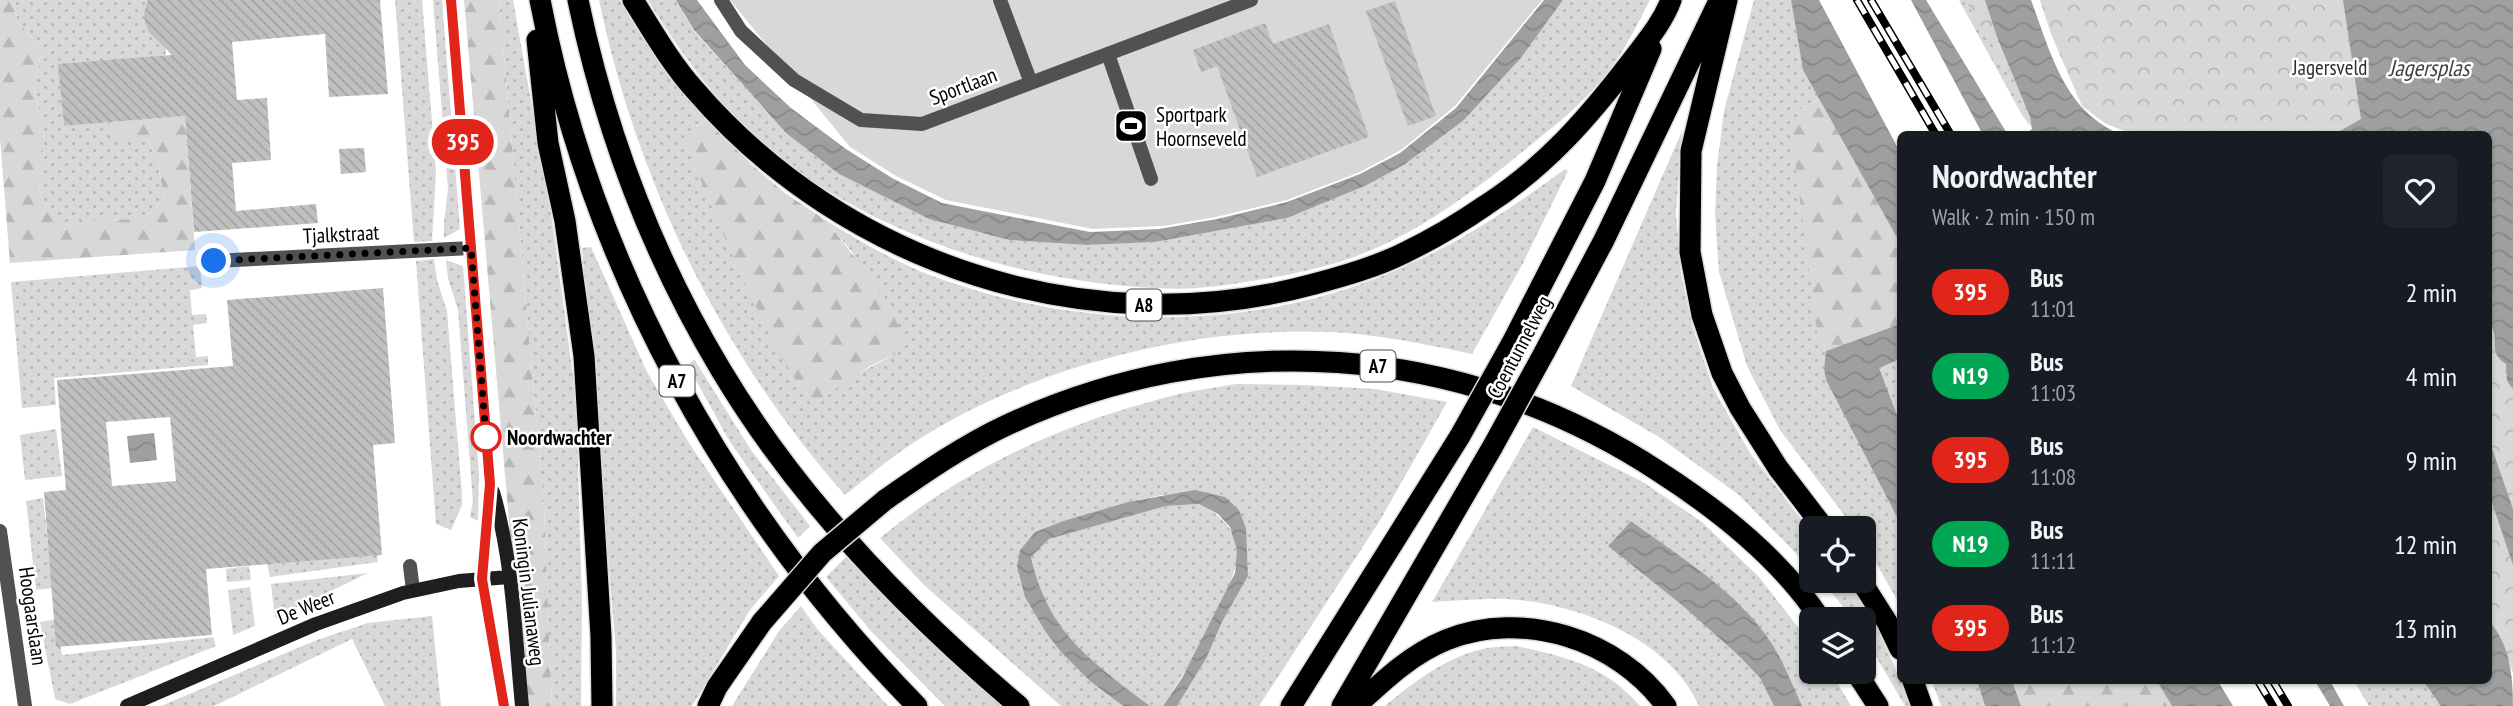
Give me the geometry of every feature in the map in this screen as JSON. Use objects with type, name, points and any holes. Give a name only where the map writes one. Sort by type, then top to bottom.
[{"type":"highway","points":[[533,0],[548,143],[565,221],[584,356],[601,636],[602,706]]},
{"type":"highway","name":"A7","points":[[540,0],[557,75],[591,192],[649,327],[682,391],[759,517],[874,663],[917,706]]},
{"type":"highway","name":"A7","points":[[578,0],[601,99],[635,196],[665,265],[720,369],[759,429],[805,490],[871,567],[963,659],[1018,706]]},
{"type":"highway","name":"A8","points":[[633,0],[693,89],[736,134],[795,184],[850,221],[956,271],[1000,284],[1107,303],[1164,306],[1236,300],[1287,291],[1347,275],[1403,254],[1459,223],[1527,177],[1559,149],[1600,102],[1668,9]]},
{"type":"highway","points":[[1721,7],[1691,151],[1690,251],[1702,315],[1722,373],[1740,408],[1779,468],[1815,516]]},
{"type":"highway","name":"Coentunnelweg","points":[[1342,706],[1544,353],[1721,7]]},
{"type":"highway","name":"Coentunnelweg","points":[[1291,706],[1460,436],[1514,339],[1595,181],[1668,9]]},
{"type":"highway","name":"A7","points":[[708,706],[762,622],[822,552],[885,499],[938,463],[1006,425],[1109,386],[1181,370],[1233,363],[1294,360],[1374,365],[1459,380],[1551,414],[1618,444],[1701,498],[1756,546],[1813,607]]},
{"type":"highway","points":[[1869,593],[1897,643]]},
{"type":"highway","points":[[1356,706],[1407,662],[1443,641],[1474,631],[1517,628],[1564,636],[1602,650],[1639,677],[1666,706]]},
{"type":"highway","points":[[1864,684],[1878,706]]},
{"type":"highway","points":[[1914,684],[1922,706]]},
{"type":"main road","name":"Koningin Julianaweg","points":[[451,0],[490,484],[482,579],[504,706]]},
{"type":"main road","name":"Koningin Julianaweg","points":[[490,484],[502,525],[522,706]]},
{"type":"main road","name":"De Weer","points":[[127,706],[316,624],[413,590],[459,581],[509,577]]},
{"type":"street","name":"Sportlaan","points":[[721,0],[741,31],[793,80],[861,120],[922,124],[1251,0]]},
{"type":"street","points":[[1000,0],[1031,83]]},
{"type":"street","points":[[1108,54],[1150,179]]},
{"type":"street","name":"Tjalkstraat","points":[[214,261],[471,248]]},
{"type":"street","name":"Hoogaarslaan","points":[[0,531],[25,706]]},
{"type":"street","points":[[410,566],[413,590]]},
{"type":"green space","points":[[0,0],[14,0],[17,21],[31,36],[41,53],[34,91],[44,127],[39,187],[48,212],[64,224],[80,227],[95,220],[135,219],[152,212],[164,198],[157,158],[149,141],[124,141],[111,134],[112,122],[185,116],[195,250],[10,263],[0,139]]},
{"type":"green space","points":[[14,0],[150,0],[165,43],[166,56],[59,65],[64,126],[112,122],[136,139],[149,141],[157,158],[164,198],[152,212],[135,219],[95,220],[80,227],[64,224],[48,213],[39,187],[44,127],[34,91],[41,53],[31,36],[17,21]]},
{"type":"green space","points":[[395,0],[422,0],[436,172],[432,241],[414,242]]},
{"type":"green space","points":[[433,0],[442,0],[460,229],[444,238],[448,189]]},
{"type":"green space","points":[[464,0],[499,0],[544,507],[552,706],[525,706]]},
{"type":"green space","points":[[499,0],[513,0],[552,220],[576,398],[582,600],[581,706],[552,706],[544,507]]},
{"type":"green space","points":[[599,0],[620,0],[660,63],[707,121],[696,126],[850,378],[895,354],[852,252],[827,221],[907,265],[991,295],[1106,315],[1164,317],[1223,314],[1280,306],[1337,292],[1392,272],[1460,239],[1565,169],[1568,171],[1523,263],[1472,354],[1357,334],[1301,332],[1244,334],[1186,341],[1128,353],[1017,389],[965,413],[907,447],[845,495],[760,385],[690,264],[636,135],[615,68]]},
{"type":"green space","points":[[648,0],[676,0],[694,31],[786,133],[839,174],[929,219],[1009,240],[1087,245],[1155,242],[1287,218],[1365,186],[1464,120],[1521,58],[1563,0],[1650,0],[1617,60],[1587,96],[1513,159],[1413,230],[1369,251],[1323,267],[1236,284],[1174,289],[1069,279],[996,263],[925,239],[857,208],[789,166],[747,130],[694,68]]},
{"type":"green space","name":"Sportpark Hoornseveld","points":[[730,0],[1542,0],[1455,106],[1401,150],[1360,172],[1287,200],[1216,217],[1163,226],[1093,229],[946,200],[896,176],[850,147]]},
{"type":"green space","points":[[1754,0],[1791,0],[1803,70],[1819,98],[1802,109],[1817,332],[1826,351],[1826,380],[1897,517],[1897,600],[1876,563],[1876,516],[1845,516],[1780,430],[1747,366],[1719,272],[1715,214],[1717,166],[1724,111]]},
{"type":"green space","points":[[1959,0],[1985,0],[2032,128],[2022,115]]},
{"type":"green space","points":[[1965,0],[1990,0],[2029,105]]},
{"type":"green space","name":"Jagersveld","points":[[2040,0],[2513,0],[2513,673],[2502,642],[2492,627],[2492,131],[2125,131],[2106,124],[2082,106],[2051,34]]},
{"type":"green space","points":[[1819,98],[1897,238],[1897,325],[1826,351],[1817,332],[1792,137],[1795,123],[1807,106]]},
{"type":"green space","points":[[707,121],[785,193],[827,221],[886,299],[900,329],[901,342],[895,354],[870,366],[822,398],[814,400],[800,386],[783,360],[709,201],[687,146],[693,130]]},
{"type":"green space","points":[[1682,131],[1676,212],[1681,274],[1692,325],[1713,388],[1750,453],[1799,516],[1799,557],[1739,495],[1659,437],[1571,386]]},
{"type":"green space","points":[[591,247],[647,372],[689,443],[779,576],[750,610],[692,706],[616,706],[616,651],[582,248]]},
{"type":"green space","points":[[434,259],[437,280],[447,311],[462,495],[462,505],[451,530],[436,524],[416,261]]},
{"type":"green space","points":[[446,260],[463,266],[479,475],[478,521],[470,517],[473,501],[458,310],[448,278]]},
{"type":"green space","points":[[200,266],[202,288],[190,290],[192,315],[206,314],[207,323],[193,325],[196,357],[208,356],[208,365],[54,378],[56,405],[22,408],[11,282]]},
{"type":"green space","points":[[694,359],[751,450],[810,526],[798,538],[730,442],[688,366]]},
{"type":"green space","points":[[1897,360],[1897,416],[1878,368]]},
{"type":"green space","points":[[1236,384],[1375,389],[1447,402],[1379,522],[1259,706],[1177,706],[1206,659],[1222,622],[1248,576],[1239,510],[1162,495],[1063,521],[1035,532],[1020,550],[1045,631],[1091,682],[1123,706],[1061,706],[925,586],[880,538],[946,490],[1052,435],[1127,408],[1192,391]]},
{"type":"green space","points":[[1533,427],[1643,482],[1702,522],[1759,577],[1799,628],[1799,684],[1838,684],[1851,706],[1802,706],[1790,678],[1745,610],[1714,583],[1631,521],[1608,546],[1683,606],[1738,655],[1760,678],[1774,706],[1699,706],[1685,682],[1666,661],[1644,643],[1618,628],[1562,608],[1507,599],[1432,602]]},
{"type":"green space","points":[[56,429],[62,476],[25,480],[20,435]]},
{"type":"green space","points":[[43,498],[53,588],[36,590],[26,501]]},
{"type":"green space","points":[[1199,504],[1220,517],[1230,529],[1236,543],[1235,567],[1220,608],[1183,674],[1163,706],[1150,706],[1095,664],[1058,626],[1044,599],[1031,557],[1049,539],[1166,506]]},
{"type":"green space","points":[[377,551],[378,562],[270,577],[267,564]]},
{"type":"green space","points":[[846,557],[923,634],[1008,706],[945,706],[870,630],[826,577]]},
{"type":"green space","points":[[249,566],[251,580],[227,582],[226,569]]},
{"type":"green space","points":[[368,573],[275,618],[271,584]]},
{"type":"green space","points":[[250,587],[255,626],[233,635],[228,590]]},
{"type":"green space","points":[[1832,593],[1857,593],[1866,607],[1843,607]]},
{"type":"green space","points":[[801,606],[818,630],[888,706],[732,706],[779,631]]},
{"type":"green space","points":[[432,616],[441,706],[385,706],[352,639],[214,706],[161,706],[314,641],[368,623]]},
{"type":"green space","points":[[57,619],[62,655],[213,637],[216,646],[70,704],[55,699],[40,622]]},
{"type":"green space","points":[[1876,625],[1897,672],[1897,684],[1902,684],[1912,706],[1905,706],[1876,656]]},
{"type":"green space","points":[[1516,646],[1568,659],[1599,672],[1627,692],[1640,706],[1385,706],[1419,680],[1456,658],[1487,648]]},
{"type":"green space","points":[[1933,684],[1978,684],[1985,706],[1941,706]]},
{"type":"green space","points":[[2013,684],[2159,684],[2172,706],[2021,706]]},
{"type":"green space","points":[[2356,684],[2425,684],[2441,706],[2369,706]]},
{"type":"water","points":[[676,0],[697,0],[745,65],[791,108],[846,149],[892,178],[942,203],[1090,232],[1159,229],[1217,219],[1287,202],[1360,174],[1400,153],[1456,108],[1544,0],[1563,0],[1521,58],[1464,120],[1405,164],[1365,186],[1287,218],[1155,242],[1087,245],[1009,240],[929,219],[839,174],[786,133],[694,30]]},
{"type":"water","points":[[1791,0],[1819,0],[1897,146],[1897,238],[1803,70]]},
{"type":"water","points":[[1911,0],[1926,0],[2006,131],[1981,131]]},
{"type":"water","points":[[1985,0],[2031,0],[2054,62],[2070,92],[2092,117],[2113,131],[2030,131],[2032,129],[2030,117]]},
{"type":"water","name":"Jagersplas","points":[[2343,0],[2513,0],[2513,389],[2507,381],[2506,364],[2495,350],[2492,327],[2492,131],[2340,131],[2361,119]]},
{"type":"water","points":[[1897,325],[1897,360],[1879,368],[1897,415],[1897,517],[1826,380],[1826,351]]},
{"type":"water","points":[[154,433],[157,460],[130,463],[127,436]]},
{"type":"water","points":[[2492,449],[2513,509],[2513,565],[2492,503]]},
{"type":"water","points":[[1195,490],[1225,497],[1239,510],[1246,528],[1248,576],[1222,622],[1206,659],[1177,706],[1163,706],[1182,678],[1235,573],[1237,550],[1230,527],[1218,514],[1199,504],[1166,506],[1049,539],[1031,557],[1048,606],[1061,626],[1091,659],[1150,706],[1123,706],[1091,682],[1061,652],[1045,631],[1025,597],[1017,566],[1020,550],[1035,532],[1063,521],[1128,502]]},
{"type":"water","points":[[1631,521],[1704,574],[1754,620],[1778,654],[1802,706],[1774,706],[1760,678],[1738,655],[1683,606],[1608,546]]},
{"type":"water","points":[[2492,625],[2502,640],[2509,661],[2513,706],[2441,706],[2425,684],[2492,684]]},
{"type":"water","points":[[1978,684],[2013,684],[2021,706],[1985,706]]},
{"type":"water","points":[[2159,684],[2220,684],[2233,706],[2172,706]]},
{"type":"water","points":[[2317,684],[2332,684],[2344,706],[2330,706]]},
{"type":"building","points":[[148,0],[380,0],[388,94],[329,97],[325,34],[232,42],[237,100],[267,98],[271,160],[232,163],[236,211],[316,204],[318,223],[194,232],[185,116],[64,126],[58,64],[172,55],[149,32],[145,23],[144,13]]},
{"type":"building","points":[[1395,1],[1436,116],[1408,126],[1366,11]]},
{"type":"building","points":[[1265,23],[1273,44],[1329,24],[1369,137],[1257,177],[1217,66],[1201,72],[1193,50]]},
{"type":"building","points":[[364,148],[366,172],[341,174],[339,149]]},
{"type":"building","points":[[383,288],[395,443],[373,445],[382,555],[206,569],[212,635],[56,647],[44,492],[66,490],[57,380],[233,366],[227,300]],"holes":[[[170,417],[176,481],[112,486],[106,422]]]},
{"type":"railway","points":[[1857,0],[1934,131]]},
{"type":"railway","points":[[1871,0],[1949,131]]},
{"type":"railway","points":[[2260,684],[2273,706]]},
{"type":"railway","points":[[2275,684],[2288,706]]},
{"type":"bus line","name":"395","points":[[451,0],[490,484],[482,579],[504,706]]},
{"type":"place","name":"Sportpark Hoornseveld","points":[[1131,126]]},
{"type":"place","name":"Noordwachter","points":[[486,437]]},
{"type":"route","points":[[214,261],[471,248],[486,437]]}]
